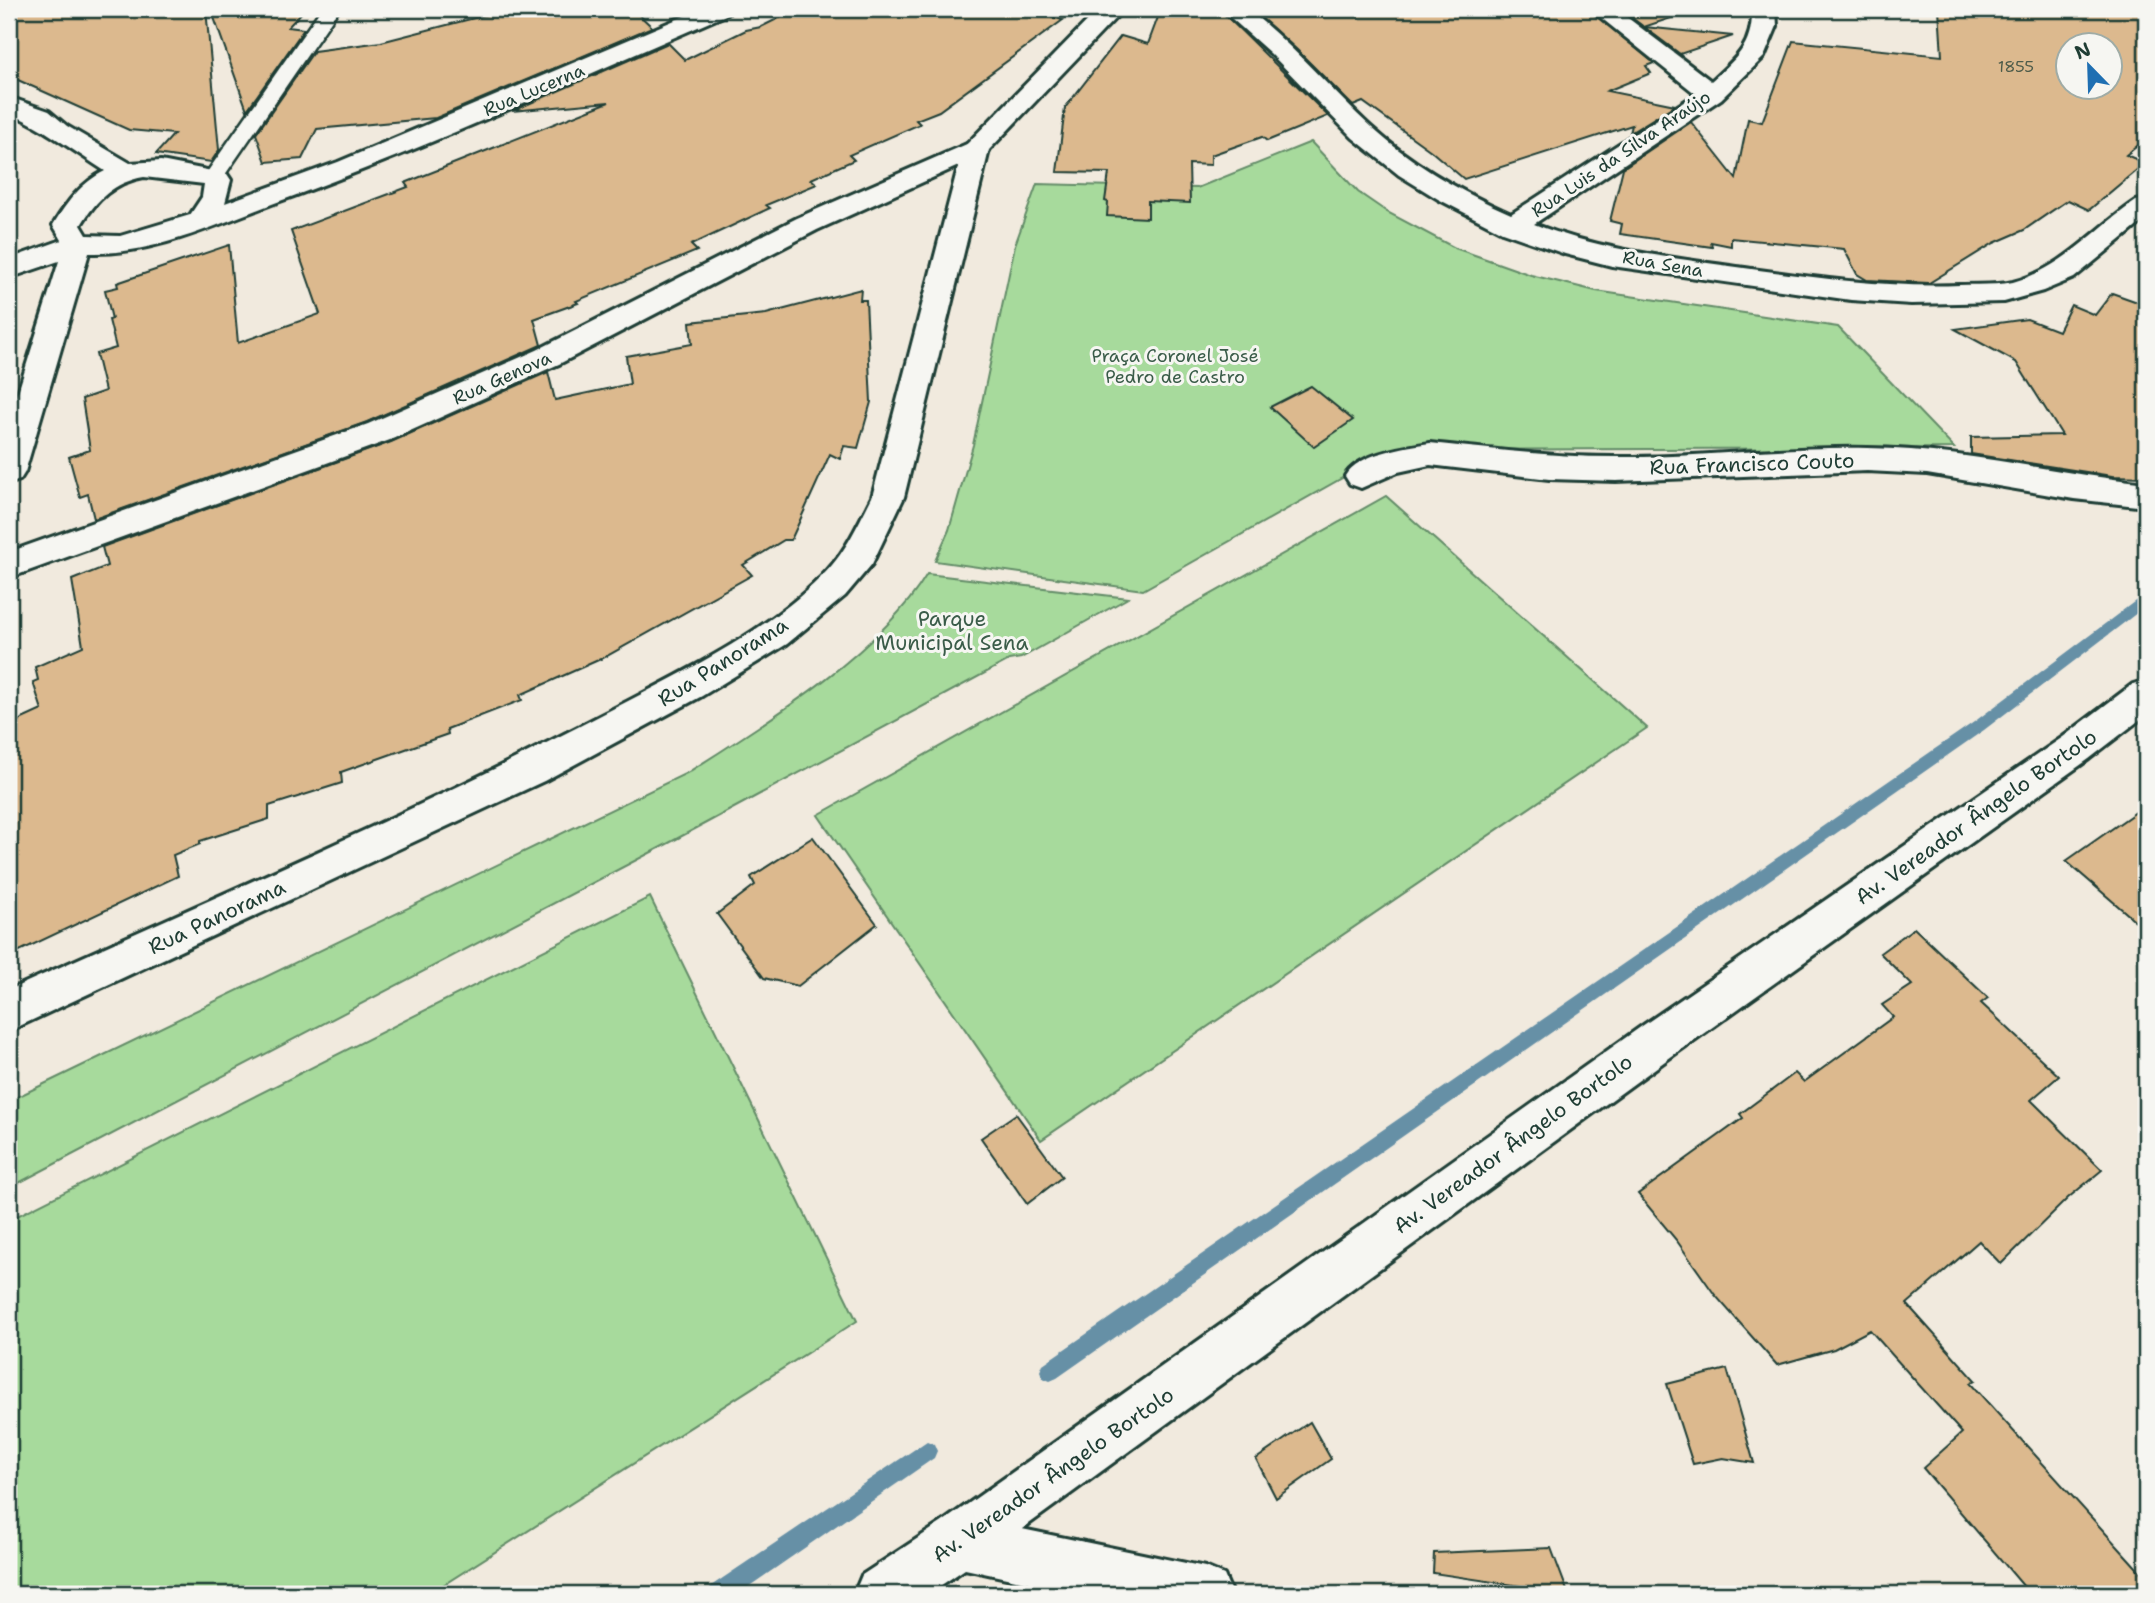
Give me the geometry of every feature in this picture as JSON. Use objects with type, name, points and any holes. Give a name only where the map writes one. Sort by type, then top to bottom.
[{"type":"street","name":"Rua Lucerna","points":[[78,244],[120,245],[164,234],[347,168],[720,9]]},
{"type":"street","points":[[976,148],[1112,9]]},
{"type":"street","name":"Rua Sena","points":[[1233,9],[1307,76],[1362,131],[1405,167],[1447,195],[1512,226],[1578,249],[1677,268],[1856,292],[1929,297],[2012,291],[2063,272],[2099,246],[2128,218],[2146,207]]},
{"type":"street","points":[[1602,9],[1712,94]]},
{"type":"street","name":"Rua Luis da Silva Araújo","points":[[1512,226],[1712,94],[1752,57],[1765,26],[1764,9]]},
{"type":"street","points":[[9,105],[40,116],[58,131],[124,171]]},
{"type":"street","name":"Rua Genova","points":[[9,565],[379,432],[548,357],[807,225],[976,148]]},
{"type":"street","name":"Rua Panorama","points":[[9,1011],[531,770],[689,686],[775,634],[833,587],[860,555],[888,497],[976,148]]},
{"type":"street","name":"Rua Lucerna","points":[[124,171],[156,168],[215,179],[347,168]]},
{"type":"street","points":[[9,472],[78,244],[67,225],[78,203],[104,181],[124,171]]},
{"type":"street","points":[[201,220],[215,197],[215,179]]},
{"type":"street","points":[[9,269],[78,244]]},
{"type":"street","name":"Rua Francisco Couto","points":[[1361,476],[1391,462],[1430,454],[1549,467],[1616,469],[1867,459],[1927,462],[2074,487],[2146,495]]},
{"type":"street","name":"Av. Vereador Ângelo Bortolo","points":[[881,1594],[960,1542],[1657,1041],[2076,748],[2146,695]]},
{"type":"street","points":[[960,1542],[1205,1594]]},
{"type":"lane","points":[[215,179],[330,9]]},
{"type":"green space","name":"Praça Coronel José Pedro de Castro","points":[[1311,142],[1358,192],[1387,212],[1455,248],[1531,275],[1596,291],[1838,327],[1954,448],[1392,450],[1143,590],[935,561],[949,530],[973,445],[1015,245],[1037,184],[1197,188]]},
{"type":"green space","points":[[1386,496],[1647,728],[1041,1140],[818,815]]},
{"type":"green space","name":"Parque Municipal Sena","points":[[927,574],[1128,598],[1021,658],[1009,660],[667,844],[9,1188],[9,1101],[687,773],[784,709],[851,659],[906,603]]},
{"type":"green space","points":[[650,897],[857,1321],[429,1594],[9,1594],[9,1220]]},
{"type":"building","points":[[9,9],[206,9],[219,150],[211,162],[156,154],[174,134],[129,130],[9,76]]},
{"type":"building","points":[[211,9],[305,9],[288,27],[304,29],[247,110]]},
{"type":"building","points":[[485,9],[633,9],[652,27],[436,118],[317,129],[302,159],[266,162],[256,134],[314,51],[381,42],[486,15]]},
{"type":"building","points":[[797,9],[1022,9],[1063,20],[939,111],[916,120],[920,124],[849,155],[854,160],[811,179],[817,184],[766,205],[770,208],[691,245],[697,251],[576,301],[578,303],[534,319],[541,345],[367,422],[94,519],[88,494],[80,497],[69,457],[90,450],[82,399],[105,391],[96,354],[116,348],[105,290],[118,287],[117,283],[229,245],[238,343],[320,314],[291,231],[408,187],[405,183],[609,102],[512,111],[668,43],[685,60]]},
{"type":"building","points":[[1161,9],[1219,9],[1328,116],[1267,141],[1262,137],[1211,155],[1211,165],[1189,164],[1190,203],[1148,201],[1148,218],[1107,216],[1108,202],[1105,201],[1109,173],[1057,172],[1065,108],[1121,36],[1148,44]]},
{"type":"building","points":[[1251,9],[1588,9],[1654,63],[1646,66],[1651,73],[1607,91],[1675,105],[1630,133],[1632,125],[1464,179],[1431,151],[1363,102],[1353,106]]},
{"type":"building","points":[[1620,9],[1673,9],[1674,17],[1644,27]]},
{"type":"building","points":[[1939,9],[2146,9],[2146,139],[2126,155],[2145,163],[2089,210],[2068,200],[2024,230],[1994,243],[1929,283],[1867,280],[1857,274],[1844,249],[1731,238],[1731,246],[1711,242],[1712,247],[1620,234],[1622,224],[1610,221],[1623,168],[1691,122],[1736,179],[1748,119],[1762,122],[1793,41],[1942,56]]},
{"type":"building","points":[[1644,27],[1733,36],[1680,54]]},
{"type":"building","points":[[861,289],[860,300],[866,300],[871,402],[858,448],[844,446],[840,459],[830,454],[791,540],[784,540],[743,565],[752,575],[605,657],[520,695],[522,700],[447,729],[448,734],[341,772],[342,783],[269,806],[269,819],[200,841],[200,844],[173,855],[178,876],[9,956],[9,725],[42,710],[33,682],[38,680],[35,667],[83,646],[72,580],[107,566],[102,547],[391,442],[548,372],[555,400],[630,384],[626,356],[692,344],[690,322],[766,314]]},
{"type":"building","points":[[2112,293],[2146,305],[2146,477],[2112,476],[1971,454],[1971,437],[2062,435],[2016,362],[1955,329],[2027,319],[2058,331],[2071,305],[2095,315]]},
{"type":"building","points":[[1311,386],[1353,420],[1314,447],[1270,407]]},
{"type":"building","points":[[2146,805],[2146,930],[2066,861]]},
{"type":"building","points":[[813,837],[877,924],[798,986],[764,978],[717,914],[755,885],[751,877]]},
{"type":"building","points":[[1914,928],[1988,998],[1981,1003],[2059,1076],[2031,1100],[2102,1170],[2068,1198],[2001,1264],[1979,1241],[1907,1304],[1975,1380],[1970,1383],[2146,1578],[2146,1594],[2030,1594],[1923,1468],[1962,1433],[1870,1330],[1834,1349],[1777,1365],[1715,1295],[1677,1241],[1638,1194],[1743,1118],[1740,1114],[1795,1073],[1804,1082],[1893,1017],[1882,1005],[1912,985],[1880,953]]},
{"type":"building","points":[[1016,1114],[1062,1177],[1027,1204],[981,1138]]},
{"type":"building","points":[[1727,1369],[1754,1463],[1723,1458],[1693,1464],[1667,1384]]},
{"type":"building","points":[[1310,1422],[1331,1459],[1276,1498],[1256,1459]]},
{"type":"building","points":[[1551,1548],[1568,1593],[1433,1573],[1434,1553]]},
{"type":"waterway","points":[[1050,1371],[1979,726],[2146,598]]},
{"type":"waterway","points":[[719,1594],[927,1451]]}]
